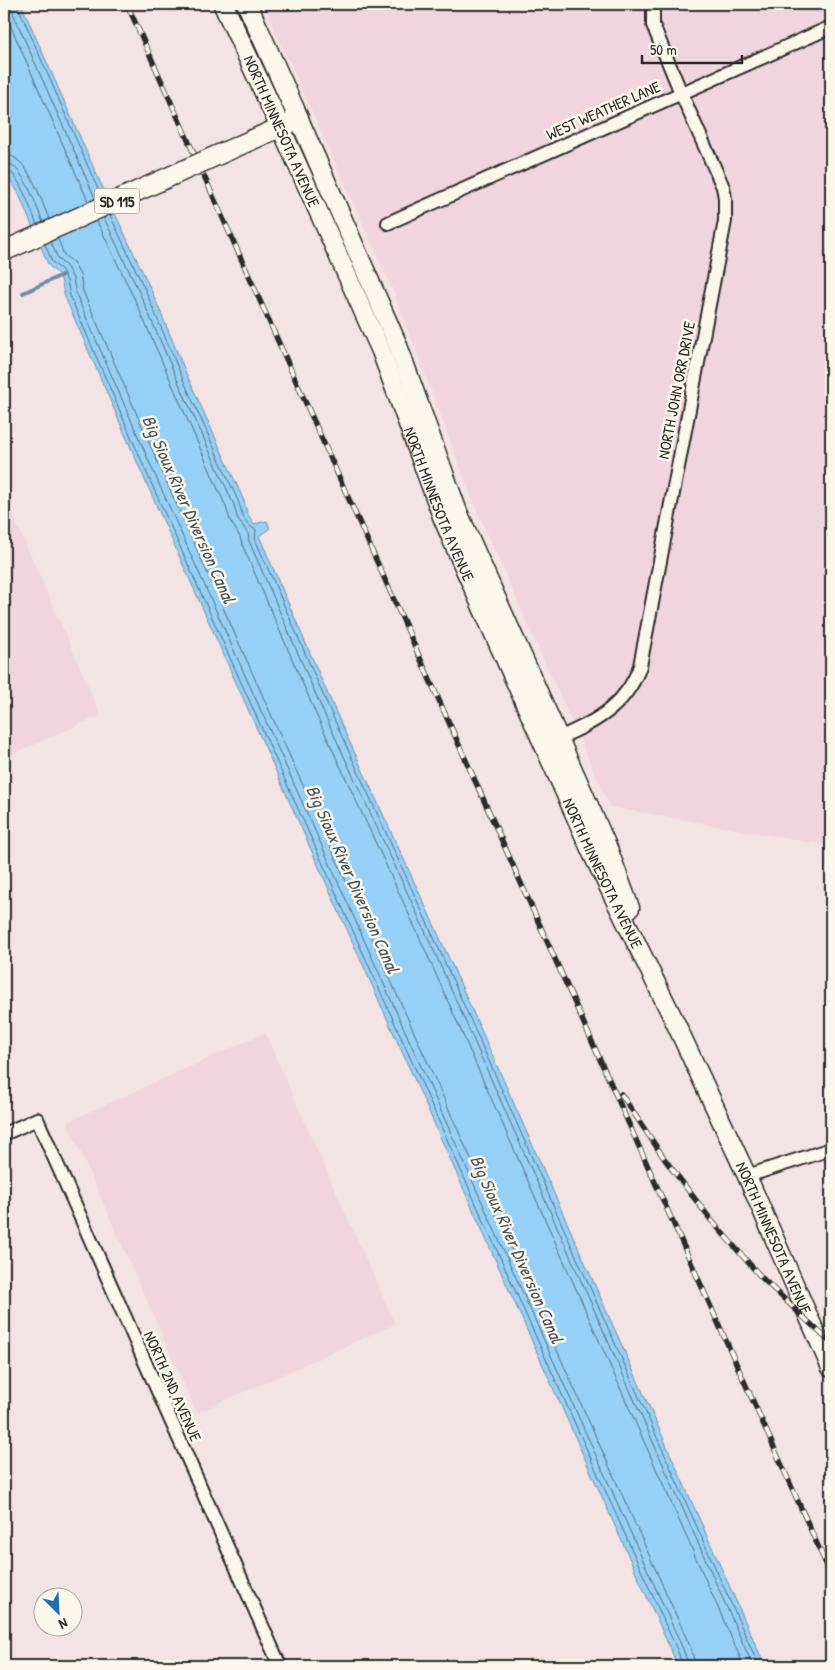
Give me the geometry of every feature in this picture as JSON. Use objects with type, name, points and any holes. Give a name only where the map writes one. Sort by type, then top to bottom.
[{"type":"main road","name":"NORTH MINNESOTA AVENUE","points":[[223,4],[377,342],[443,519],[551,741]]},
{"type":"main road","name":"NORTH MINNESOTA AVENUE","points":[[247,4],[397,344],[464,527],[551,741],[592,853],[747,1176],[831,1368]]},
{"type":"main road","name":"SD 115","points":[[4,251],[299,120]]},
{"type":"street","name":"NORTH JOHN ORR DRIVE","points":[[551,741],[591,723],[608,712],[629,689],[640,666],[725,221],[726,198],[653,25],[653,4]]},
{"type":"street","name":"WEST WEATHER LANE","points":[[388,223],[831,27]]},
{"type":"street","name":"NORTH 2ND AVENUE","points":[[4,1134],[37,1119],[280,1666]]},
{"type":"street","points":[[747,1176],[831,1149]]},
{"type":"shaded area","points":[[263,4],[831,4],[831,846],[610,807],[478,514],[394,293]]},
{"type":"shaded area","points":[[4,495],[101,715],[4,758]]},
{"type":"shaded area","points":[[265,1033],[395,1324],[197,1413],[67,1122]]},
{"type":"water","name":"Big Sioux River Diversion Canal","points":[[4,4],[21,4],[95,171],[152,292],[186,373],[244,501],[247,513],[254,524],[267,521],[270,528],[259,536],[333,706],[435,927],[765,1666],[678,1666],[145,480],[65,297],[60,278],[48,264],[18,192],[4,170]]},
{"type":"waterway","points":[[23,293],[62,275]]},
{"type":"railway","points":[[127,4],[831,1575]]},
{"type":"railway","points":[[621,1094],[666,1161],[711,1220],[762,1278],[831,1343]]}]
